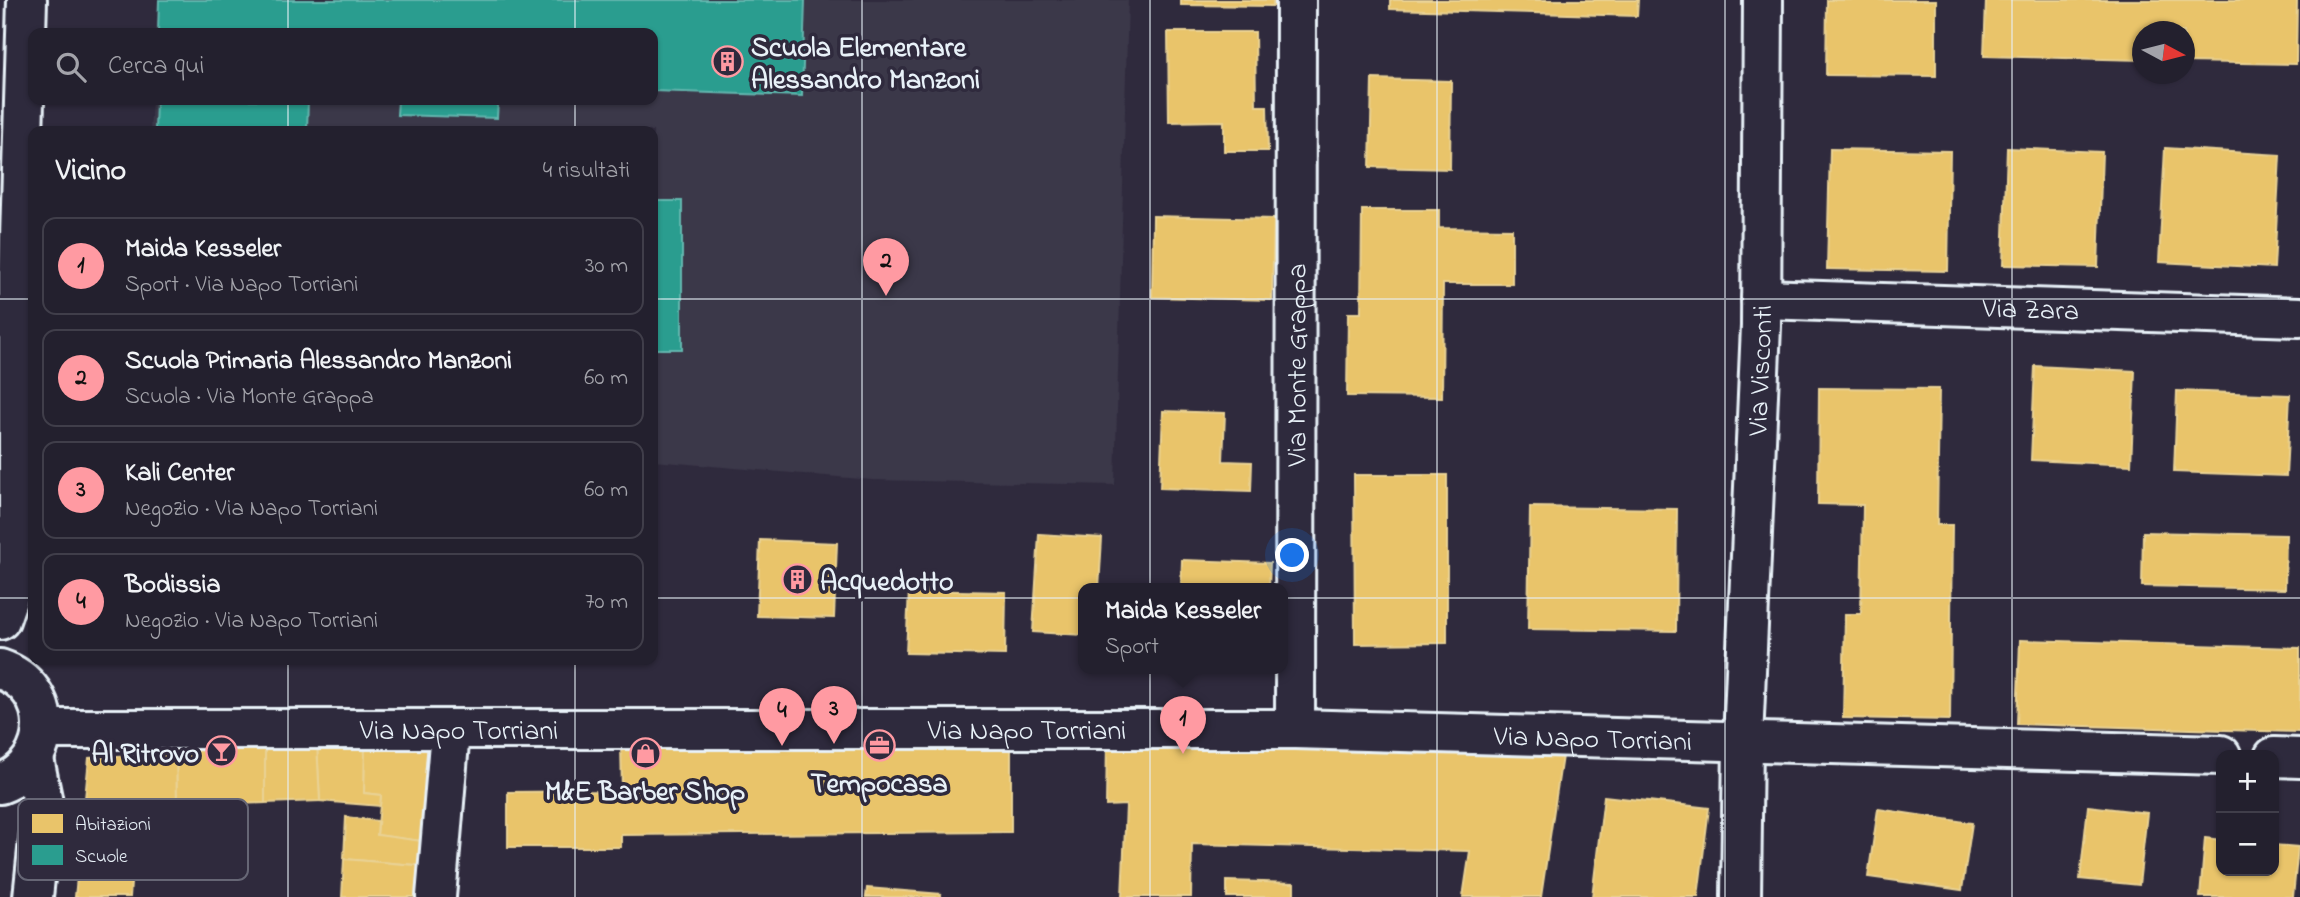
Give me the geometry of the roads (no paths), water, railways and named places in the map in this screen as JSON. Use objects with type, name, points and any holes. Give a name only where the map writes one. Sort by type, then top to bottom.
[{"type":"street","points":[[0,620],[19,565],[19,272],[27,0]]},
{"type":"street","points":[[50,0],[50,28]]},
{"type":"street","name":"Via Monte Grappa","points":[[1295,729],[1296,0]]},
{"type":"street","name":"Via Visconti","points":[[1741,897],[1743,740],[1761,299],[1763,0]]},
{"type":"street","points":[[48,126],[49,105]]},
{"type":"street","name":"Via Zara","points":[[1761,299],[2300,317]]},
{"type":"street","points":[[39,665],[38,729],[43,799]]},
{"type":"street","points":[[0,669],[21,680],[38,729],[20,774],[0,784]]},
{"type":"street","name":"Via Napo Torriani","points":[[38,729],[1295,729],[2216,755]]},
{"type":"street","points":[[436,897],[450,731]]},
{"type":"street","points":[[2279,757],[2300,758]]},
{"type":"place","name":"Scuola Elementare Alessandro Manzoni","points":[[728,62]]},
{"type":"place","name":"Scuola Primaria Alessandro Manzoni","points":[[886,296]]},
{"type":"place","name":"Acquedotto","points":[[797,580]]},
{"type":"place","name":"Kali Center","points":[[834,744]]},
{"type":"place","name":"Tempocasa","points":[[879,745]]},
{"type":"place","name":"Bodissia","points":[[782,746]]},
{"type":"place","name":"Al Ritrovo","points":[[222,752]]},
{"type":"place","name":"M&E Barber Shop","points":[[645,753]]},
{"type":"place","name":"Maida Kesseler","points":[[1183,754]]}]
